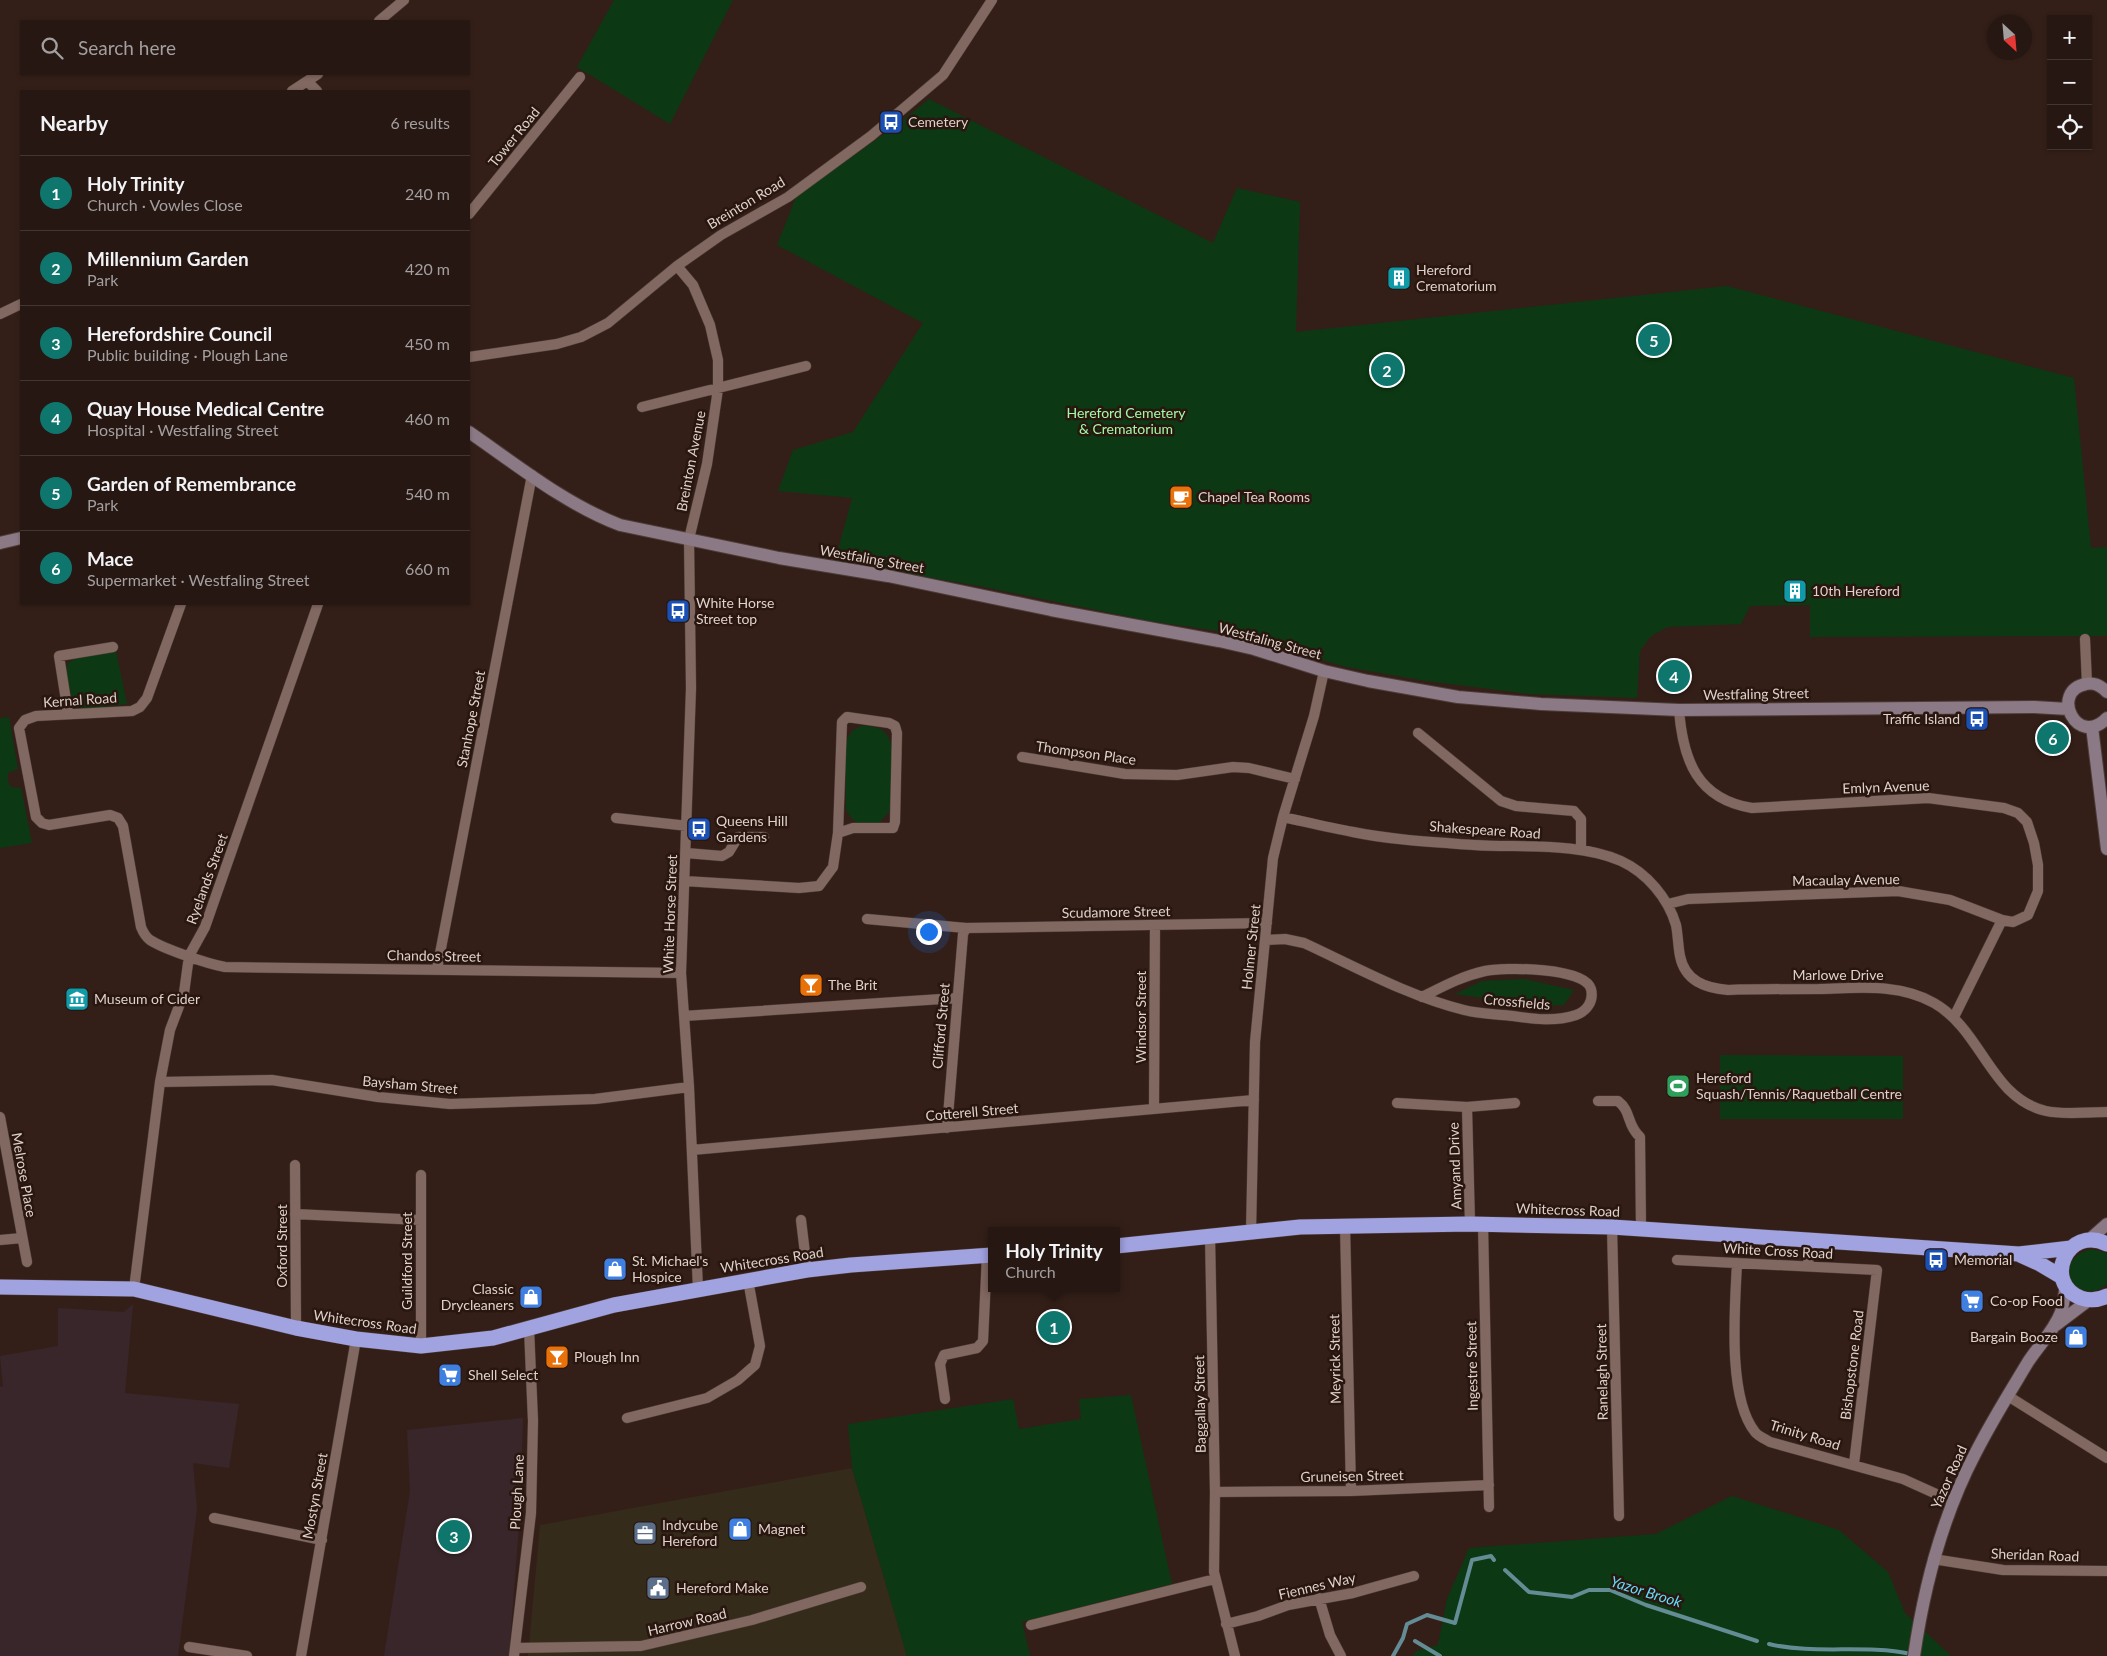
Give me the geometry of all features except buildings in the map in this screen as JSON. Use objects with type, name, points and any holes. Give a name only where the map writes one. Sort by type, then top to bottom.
[{"type":"highway","name":"Whitecross Road","points":[[1120,1246],[1251,1232],[1345,1225],[1476,1224],[1612,1227],[2019,1254],[2071,1248],[2080,1242],[2089,1240]]},
{"type":"highway","points":[[2089,1240],[2107,1244]]},
{"type":"highway","points":[[2064,1282],[2063,1261],[2071,1248]]},
{"type":"highway","name":"Whitecross Road","points":[[2019,1254],[2040,1264],[2064,1282],[2076,1296],[2089,1300]]},
{"type":"highway","name":"Whitecross Road","points":[[0,1287],[134,1289],[296,1328],[356,1340],[421,1346],[493,1338],[614,1305],[807,1270],[988,1255]]},
{"type":"highway","points":[[2089,1300],[2107,1296]]},
{"type":"street","points":[[380,20],[404,0]]},
{"type":"street","name":"Breinton Road","points":[[470,357],[556,344],[581,337],[608,323],[677,266],[722,235],[788,197],[871,136],[942,75],[992,0]]},
{"type":"street","points":[[294,90],[317,75]]},
{"type":"street","name":"Tower Road","points":[[470,213],[580,77]]},
{"type":"street","points":[[308,82],[316,90]]},
{"type":"street","name":"Breinton Avenue","points":[[677,266],[693,285],[710,325],[718,360],[718,389],[707,464],[689,539]]},
{"type":"street","points":[[0,314],[20,304]]},
{"type":"street","name":"Breinton Avenue","points":[[642,408],[806,366]]},
{"type":"street","name":"Westfaling Street","points":[[470,433],[597,516],[620,525],[779,558],[888,576],[1051,610],[1219,641],[1254,649],[1324,671],[1411,690],[1458,697],[1541,704],[1679,710],[2034,707],[2068,709]]},
{"type":"street","name":"Stanhope Street","points":[[437,969],[532,474]]},
{"type":"street","points":[[0,543],[20,538]]},
{"type":"street","name":"White Horse Street","points":[[689,539],[691,688],[688,826],[681,973],[689,1086],[698,1289]]},
{"type":"street","name":"Kernal Road","points":[[181,605],[144,703],[132,710],[36,716],[26,720],[20,728],[36,818],[48,825],[110,816],[118,818],[123,826],[141,927],[144,934],[150,940],[189,956]]},
{"type":"street","name":"Ryelands Street","points":[[134,1289],[160,1082],[170,1030],[184,993],[189,956],[205,927],[318,605]]},
{"type":"street","points":[[2085,639],[2087,684]]},
{"type":"street","points":[[68,713],[58,656],[113,647]]},
{"type":"street","name":"Holmer Street","points":[[1251,1232],[1255,1042],[1273,858],[1283,817],[1314,716],[1324,671]]},
{"type":"street","points":[[2107,692],[2098,685],[2087,684],[2076,688],[2071,694],[2068,709],[2077,723],[2084,726],[2092,727],[2102,723],[2107,718]]},
{"type":"street","name":"Emlyn Avenue","points":[[1679,710],[1685,754],[1696,775],[1713,794],[1738,806],[1752,808],[1928,798],[2004,808],[2018,813],[2027,822],[2034,843],[2038,865],[2038,891],[2028,915],[2013,922],[2002,920]]},
{"type":"street","points":[[684,881],[799,888],[819,886],[833,867],[838,833],[843,719],[847,717],[895,726],[897,733],[895,822],[893,828],[852,828],[838,833]]},
{"type":"street","points":[[2092,727],[2107,849]]},
{"type":"street","points":[[1418,733],[1501,801],[1516,806],[1574,811],[1580,819],[1581,850]]},
{"type":"street","name":"Thompson Place","points":[[1022,757],[1125,774],[1177,775],[1233,767],[1249,768],[1295,779]]},
{"type":"street","name":"Shakespeare Road","points":[[1283,817],[1378,836],[1473,845],[1581,850],[1603,854],[1622,862],[1645,877],[1668,904]]},
{"type":"street","points":[[616,818],[688,826]]},
{"type":"street","points":[[686,853],[722,856],[729,852],[738,837],[764,837]]},
{"type":"street","name":"Macaulay Avenue","points":[[1668,904],[1688,899],[1898,890],[1950,900],[2002,920]]},
{"type":"street","name":"Marlowe Drive","points":[[1668,904],[1676,926],[1680,957],[1686,972],[1699,984],[1728,990],[1884,988],[1913,994],[1934,1003],[1954,1017],[1971,1037],[2008,1091],[2029,1106],[2049,1112],[2107,1112]]},
{"type":"street","name":"Scudamore Street","points":[[867,918],[966,928],[1267,923]]},
{"type":"street","points":[[1954,1017],[2002,920]]},
{"type":"street","name":"Windsor Street","points":[[1154,1109],[1155,925]]},
{"type":"street","name":"Clifford Street","points":[[947,1128],[962,934],[966,928]]},
{"type":"street","name":"Crossfields","points":[[1266,940],[1285,939],[1304,944],[1422,997],[1465,1011],[1542,1020],[1564,1019],[1582,1013],[1589,1005],[1593,995],[1590,985],[1583,978],[1554,971],[1518,969],[1486,971],[1457,980],[1422,997]]},
{"type":"street","name":"Chandos Street","points":[[189,956],[215,965],[225,966],[681,973]]},
{"type":"street","points":[[684,1016],[957,998]]},
{"type":"street","name":"Baysham Street","points":[[160,1082],[272,1080],[378,1097],[450,1104],[594,1099],[689,1086]]},
{"type":"street","name":"Cotterell Street","points":[[692,1150],[1254,1100]]},
{"type":"street","points":[[1598,1101],[1618,1101],[1626,1107],[1632,1129],[1640,1137],[1642,1229]]},
{"type":"street","name":"Amyand Drive","points":[[1397,1103],[1467,1107],[1515,1103]]},
{"type":"street","name":"Amyand Drive","points":[[1467,1107],[1476,1224]]},
{"type":"street","name":"Melrose Place","points":[[0,1117],[27,1262]]},
{"type":"street","name":"Oxford Street","points":[[295,1165],[296,1328]]},
{"type":"street","name":"Guildford Street","points":[[421,1175],[421,1346]]},
{"type":"street","points":[[296,1214],[420,1220]]},
{"type":"street","points":[[802,1220],[807,1270]]},
{"type":"street","name":"Ingestre Street","points":[[1476,1224],[1489,1507]]},
{"type":"street","points":[[2089,1240],[2107,1224]]},
{"type":"street","name":"Meyrick Street","points":[[1345,1225],[1351,1491]]},
{"type":"street","name":"Ranelagh Street","points":[[1612,1227],[1619,1516]]},
{"type":"street","name":"Baggallay Street","points":[[1210,1236],[1215,1492],[1214,1576],[1235,1656]]},
{"type":"street","name":"Melrose Place","points":[[0,1240],[22,1238]]},
{"type":"street","points":[[1808,1266],[1810,1240]]},
{"type":"street","name":"White Cross Road","points":[[1677,1260],[1877,1270]]},
{"type":"street","name":"Trinity Road","points":[[1737,1262],[1733,1341],[1739,1389],[1747,1420],[1756,1434],[1770,1442],[1903,1479],[1954,1502]]},
{"type":"street","points":[[945,1399],[940,1364],[944,1355],[977,1348],[983,1341],[988,1269]]},
{"type":"street","name":"Bishopstone Road","points":[[1854,1464],[1877,1270]]},
{"type":"street","points":[[627,1418],[707,1398],[738,1380],[755,1365],[760,1346],[748,1280]]},
{"type":"street","name":"Yazor Road","points":[[1914,1656],[1933,1559],[1954,1502],[1974,1454],[2031,1358],[2054,1327],[2062,1310],[2064,1282]]},
{"type":"street","name":"Yazor Road","points":[[2054,1327],[2089,1300]]},
{"type":"street","name":"Plough Lane","points":[[514,1652],[531,1513],[533,1421],[529,1328]]},
{"type":"street","name":"Mostyn Street","points":[[302,1656],[356,1340]]},
{"type":"street","points":[[2008,1396],[2107,1458]]},
{"type":"street","name":"Gruneisen Street","points":[[1215,1492],[1351,1491],[1489,1485]]},
{"type":"street","points":[[214,1518],[322,1540]]},
{"type":"street","name":"Sheridan Road","points":[[1933,1559],[2003,1570],[2107,1571]]},
{"type":"street","points":[[1031,1624],[1214,1576]]},
{"type":"street","name":"Fiennes Way","points":[[1226,1624],[1319,1598],[1353,1593],[1414,1576]]},
{"type":"street","name":"Harrow Road","points":[[514,1652],[641,1646],[752,1620],[861,1587]]},
{"type":"street","points":[[1319,1598],[1330,1635],[1341,1656]]},
{"type":"street","points":[[189,1647],[247,1656]]},
{"type":"shaded area","points":[[133,1304],[125,1393],[239,1404],[229,1468],[193,1463],[197,1509],[178,1656],[0,1656],[0,1387],[3,1386],[0,1356],[58,1346],[58,1308],[124,1312]]},
{"type":"shaded area","points":[[523,1418],[520,1512],[509,1656],[384,1656],[410,1491],[407,1430]]},
{"type":"shaded area","points":[[852,1468],[907,1656],[528,1656],[540,1525]]},
{"type":"green space","points":[[614,0],[733,0],[670,124],[577,67]]},
{"type":"green space","name":"Hereford Cemetery & Crematorium","points":[[929,99],[1213,243],[1237,188],[1300,202],[1296,332],[1727,286],[2074,378],[2091,548],[2107,547],[2107,636],[1810,637],[1810,605],[1750,606],[1741,624],[1668,627],[1651,636],[1640,651],[1637,698],[1529,694],[1426,681],[1346,667],[1232,633],[1150,621],[979,586],[835,561],[852,498],[778,491],[793,450],[853,432],[923,323],[777,245],[796,197],[898,124]]},
{"type":"green space","points":[[116,651],[127,704],[79,710],[73,702],[67,678],[67,666],[70,662],[81,657]]},
{"type":"green space","points":[[9,717],[18,769],[8,773],[8,781],[11,787],[21,788],[32,843],[0,848],[0,718]]},
{"type":"green space","points":[[861,726],[884,731],[891,744],[891,805],[889,812],[876,826],[858,823],[846,810],[845,742],[852,731]]},
{"type":"green space","points":[[1524,979],[1574,990],[1564,1005],[1536,1006],[1455,994],[1482,981]]},
{"type":"green space","points":[[1720,1055],[1903,1056],[1903,1119],[1720,1119]]},
{"type":"green space","points":[[2091,1249],[2107,1253],[2107,1284],[2102,1288],[2089,1292],[2071,1284],[2069,1271],[2072,1261],[2079,1254]]},
{"type":"green space","points":[[1131,1395],[1172,1584],[1022,1622],[1030,1656],[907,1656],[852,1468],[848,1424],[1013,1399],[1019,1429],[1081,1419],[1079,1399]]},
{"type":"green space","points":[[1732,1496],[1839,1530],[1888,1572],[1905,1613],[1951,1656],[1413,1656],[1416,1651],[1438,1645],[1447,1599],[1469,1548],[1656,1534]]},
{"type":"waterway","name":"Yazor Brook","points":[[1393,1656],[1403,1638],[1407,1624],[1427,1615],[1455,1623],[1472,1560],[1491,1556],[1494,1560]]},
{"type":"waterway","name":"Yazor Brook","points":[[1505,1570],[1529,1592],[1572,1597],[1589,1590],[1610,1590],[1646,1605],[1757,1641]]},
{"type":"waterway","points":[[1415,1641],[1440,1656]]},
{"type":"waterway","name":"Yazor Brook","points":[[1769,1644],[1804,1649],[1875,1650],[1911,1654]]},
{"type":"place","name":"Cemetery","points":[[891,122]]},
{"type":"place","name":"Hereford Crematorium","points":[[1399,278]]},
{"type":"place","name":"Garden of Remembrance","points":[[1654,340]]},
{"type":"place","name":"Millennium Garden","points":[[1387,370]]},
{"type":"place","name":"Chapel Tea Rooms","points":[[1181,497]]},
{"type":"place","name":"10th Hereford","points":[[1795,591]]},
{"type":"place","name":"White Horse Street top","points":[[678,611]]},
{"type":"place","name":"Quay House Medical Centre","points":[[1674,676]]},
{"type":"place","name":"Traffic Island","points":[[1977,719]]},
{"type":"place","name":"Mace","points":[[2053,738]]},
{"type":"place","name":"Queens Hill Gardens","points":[[699,829]]},
{"type":"place","name":"The Brit","points":[[811,985]]},
{"type":"place","name":"Museum of Cider","points":[[77,999]]},
{"type":"place","name":"Hereford Squash/Tennis/Raquetball Centre","points":[[1678,1086]]},
{"type":"place","name":"Memorial","points":[[1936,1260]]},
{"type":"place","name":"St. Michael's Hospice","points":[[615,1269]]},
{"type":"place","name":"Classic Drycleaners","points":[[531,1297]]},
{"type":"place","name":"Co-op Food","points":[[1972,1301]]},
{"type":"place","name":"Holy Trinity","points":[[1054,1327]]},
{"type":"place","name":"Bargain Booze","points":[[2076,1337]]},
{"type":"place","name":"Plough Inn","points":[[557,1357]]},
{"type":"place","name":"Shell Select","points":[[450,1375]]},
{"type":"place","name":"Magnet","points":[[740,1529]]},
{"type":"place","name":"Indycube Hereford","points":[[645,1533]]},
{"type":"place","name":"Herefordshire Council","points":[[454,1536]]},
{"type":"place","name":"Hereford Make","points":[[658,1588]]}]
